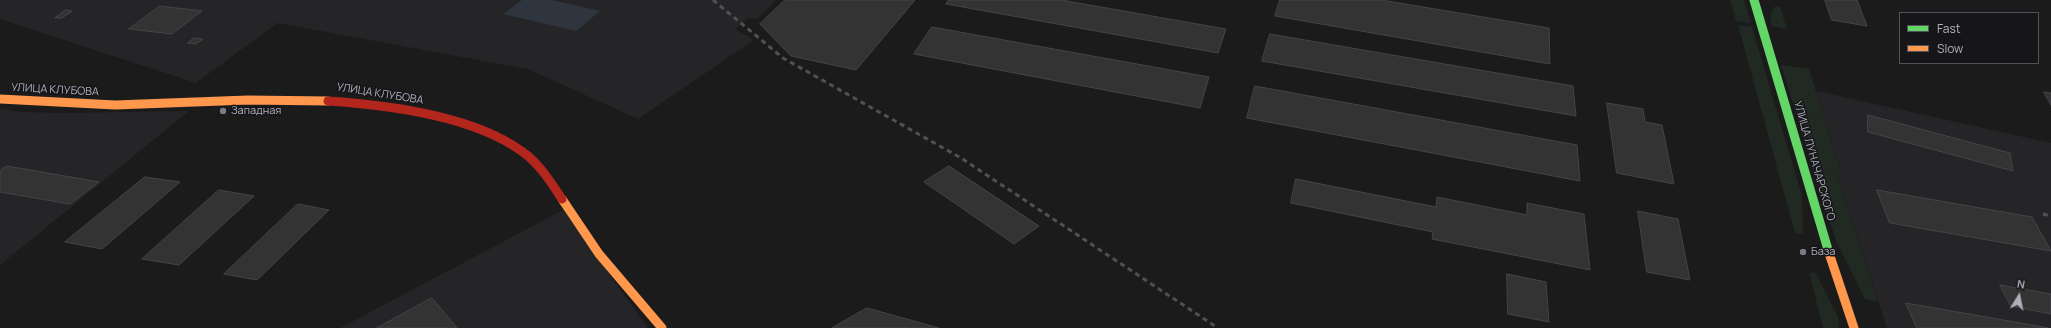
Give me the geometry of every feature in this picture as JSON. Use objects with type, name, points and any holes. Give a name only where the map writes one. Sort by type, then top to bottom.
[{"type":"main road","name":"УЛИЦА ЛУНАЧАРСКОГО","points":[[1754,0],[1829,254],[1854,328]]},
{"type":"main road","name":"УЛИЦА КЛУБОВА","points":[[0,99],[26,102],[74,104],[330,99],[409,109],[470,127],[512,145],[529,157],[545,172],[556,186],[579,226],[620,282],[662,328]]},
{"type":"shaded area","points":[[0,0],[776,0],[757,19],[749,18],[735,29],[754,40],[638,119],[528,69],[277,23],[196,83],[0,19]]},
{"type":"shaded area","points":[[522,0],[552,0],[600,11],[576,31],[503,14]]},
{"type":"shaded area","points":[[1730,0],[1744,0],[1751,23],[1736,21]]},
{"type":"shaded area","points":[[1774,7],[1780,7],[1787,29],[1772,26],[1770,16]]},
{"type":"shaded area","points":[[1738,25],[1752,27],[1802,196],[1803,234],[1795,233]]},
{"type":"shaded area","points":[[1781,65],[1809,69],[1840,169],[1836,171],[1878,302],[1865,299],[1836,241]]},
{"type":"shaded area","points":[[1816,91],[2051,143],[2051,328],[1887,328],[1836,171],[1840,168]]},
{"type":"shaded area","points":[[0,109],[20,112],[65,113],[189,111],[0,265]]},
{"type":"shaded area","points":[[563,210],[648,328],[340,328]]},
{"type":"shaded area","points":[[1809,272],[1816,273],[1838,317],[1838,328],[1823,328]]},
{"type":"building","points":[[785,0],[915,0],[856,70],[791,56],[760,24]]},
{"type":"building","points":[[949,0],[1061,0],[1226,29],[1218,53],[946,4]]},
{"type":"building","points":[[1280,0],[1381,0],[1549,28],[1550,64],[1275,16]]},
{"type":"building","points":[[1825,0],[1857,0],[1867,26],[1832,20]]},
{"type":"building","points":[[160,6],[202,11],[172,34],[129,29]]},
{"type":"building","points":[[66,10],[72,11],[62,18],[55,18]]},
{"type":"building","points":[[932,27],[1209,77],[1200,108],[914,54]]},
{"type":"building","points":[[1270,34],[1573,86],[1576,116],[1262,61]]},
{"type":"building","points":[[194,38],[203,39],[196,44],[188,43]]},
{"type":"building","points":[[1255,86],[1577,145],[1580,181],[1247,118]]},
{"type":"building","points":[[2044,92],[2051,93],[2051,105]]},
{"type":"building","points":[[1607,103],[1643,109],[1645,122],[1662,125],[1674,184],[1617,173]]},
{"type":"building","points":[[1868,115],[2010,153],[2013,171],[1868,132]]},
{"type":"building","points":[[7,166],[99,182],[70,204],[0,192],[0,171]]},
{"type":"building","points":[[949,166],[1039,226],[1014,244],[924,182]]},
{"type":"building","points":[[145,177],[180,182],[102,249],[65,242]]},
{"type":"building","points":[[1296,179],[1436,207],[1437,197],[1527,215],[1527,203],[1584,214],[1590,270],[1432,239],[1433,232],[1291,203]]},
{"type":"building","points":[[219,190],[254,196],[179,265],[142,259]]},
{"type":"building","points":[[1877,190],[2032,217],[2051,251],[1890,223]]},
{"type":"building","points":[[298,204],[329,210],[257,280],[224,274]]},
{"type":"building","points":[[1638,211],[1678,219],[1690,280],[1647,272]]},
{"type":"building","points":[[1507,274],[1546,282],[1549,322],[1508,314]]},
{"type":"building","points":[[2000,285],[2051,294],[2051,314],[2011,306]]},
{"type":"building","points":[[432,298],[457,328],[377,328]]},
{"type":"building","points":[[1906,303],[2049,328],[1917,328]]},
{"type":"building","points":[[867,308],[939,328],[832,328]]},
{"type":"railway","points":[[713,0],[783,58],[961,158],[1218,328]]},
{"type":"railway","points":[[2043,214],[2051,216]]},
{"type":"traffic: fast","points":[[1754,0],[1829,253]]},
{"type":"traffic: slow","points":[[0,99],[72,104],[115,105],[248,100],[328,101]]},
{"type":"traffic: slow","points":[[562,199],[599,254],[662,328]]},
{"type":"traffic: slow","points":[[1829,253],[1854,328]]},
{"type":"traffic: jam","points":[[328,101],[376,105],[428,114],[454,121],[502,139],[521,151],[533,161],[544,173],[562,199]]},
{"type":"place","name":"Западная","points":[[223,111]]},
{"type":"place","name":"База","points":[[1803,252]]}]
